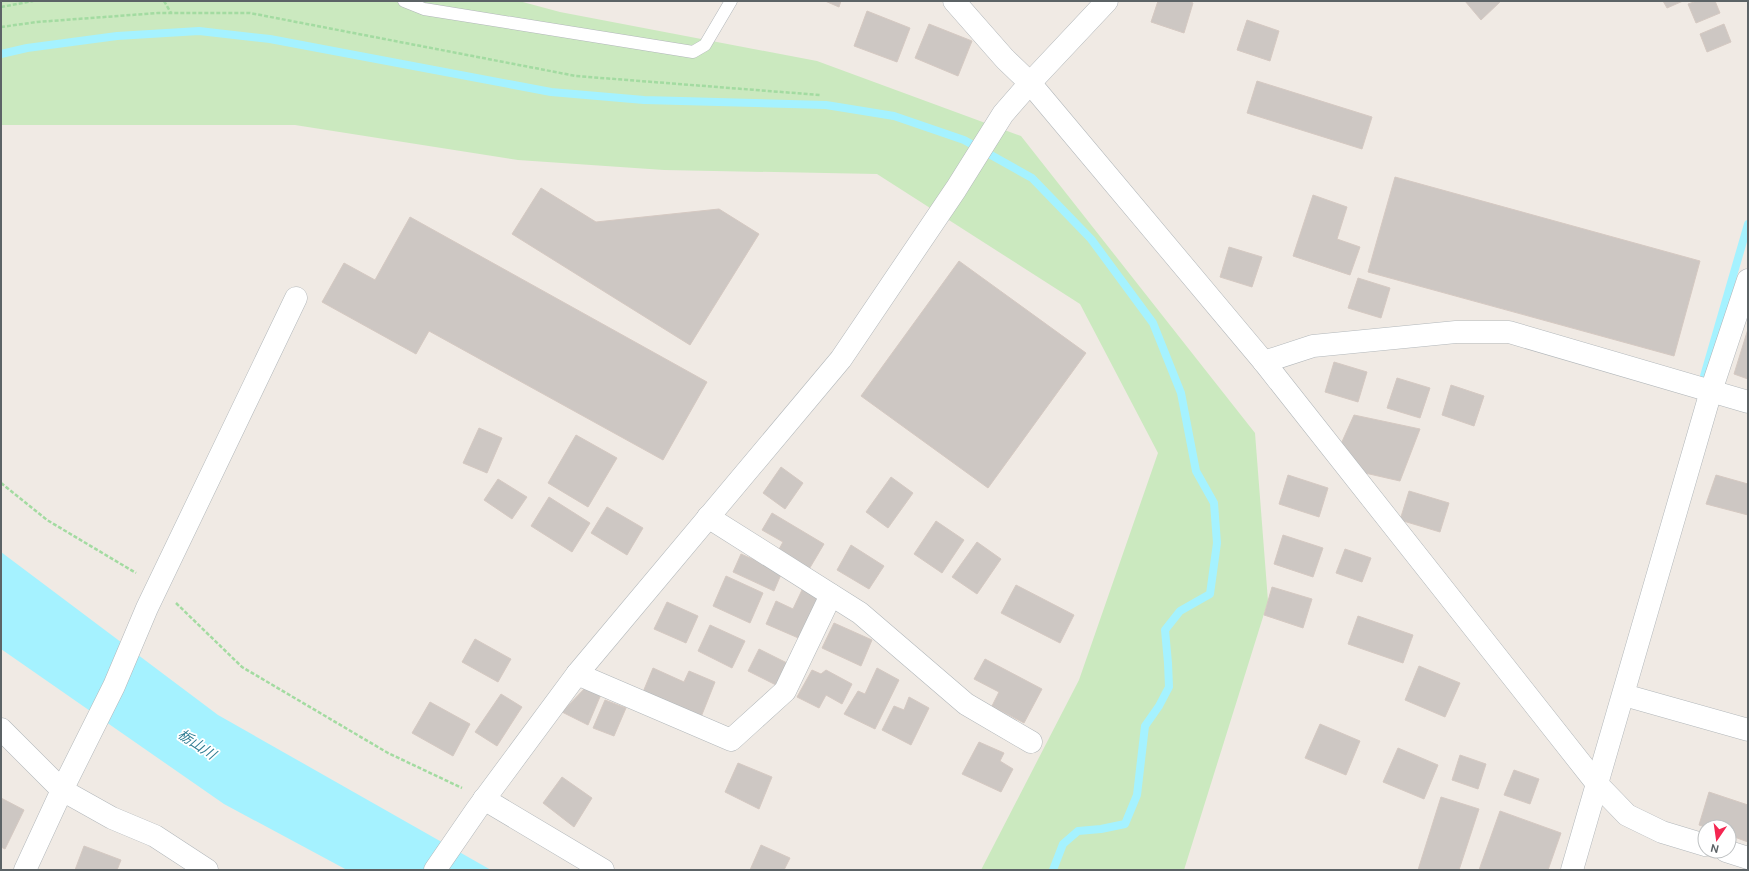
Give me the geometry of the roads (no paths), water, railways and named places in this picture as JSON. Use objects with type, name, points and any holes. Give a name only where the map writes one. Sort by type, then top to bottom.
[{"type":"street","points":[[954,1],[1005,59],[1030,83],[1264,362],[1598,785],[1627,815],[1662,832],[1697,843]]},
{"type":"street","points":[[435,870],[481,804],[577,674],[841,359],[956,189],[1003,114],[1107,1]]},
{"type":"street","points":[[1572,870],[1598,785],[1711,392],[1748,280]]},
{"type":"street","points":[[25,870],[73,767],[114,686],[147,608],[296,298]]},
{"type":"street","points":[[1264,362],[1313,346],[1456,332],[1509,332],[1748,402]]},
{"type":"street","points":[[708,517],[860,613],[966,704],[1031,742]]},
{"type":"street","points":[[577,674],[731,740],[785,691],[831,595]]},
{"type":"street","points":[[1624,695],[1748,730]]},
{"type":"street","points":[[1,730],[62,790],[112,818],[155,836],[207,870]]},
{"type":"street","points":[[481,804],[603,870]]},
{"type":"street","points":[[1737,854],[1748,858]]},
{"type":"lane","points":[[404,1],[424,9],[693,52],[705,45],[731,1]]},
{"type":"water","name":"栃山川","points":[[1,552],[218,715],[491,870],[347,870],[224,804],[1,649]]},
{"type":"waterway","points":[[1,54],[27,48],[117,36],[199,31],[270,39],[551,92],[644,100],[826,105],[894,116],[964,140],[1032,178],[1091,239],[1153,323],[1181,393],[1196,471],[1214,503],[1217,543],[1210,594],[1180,611],[1165,630],[1169,687],[1159,706],[1145,726],[1137,795],[1125,824],[1101,829],[1078,831],[1063,844],[1053,870]]},
{"type":"waterway","points":[[1704,376],[1748,224]]}]
